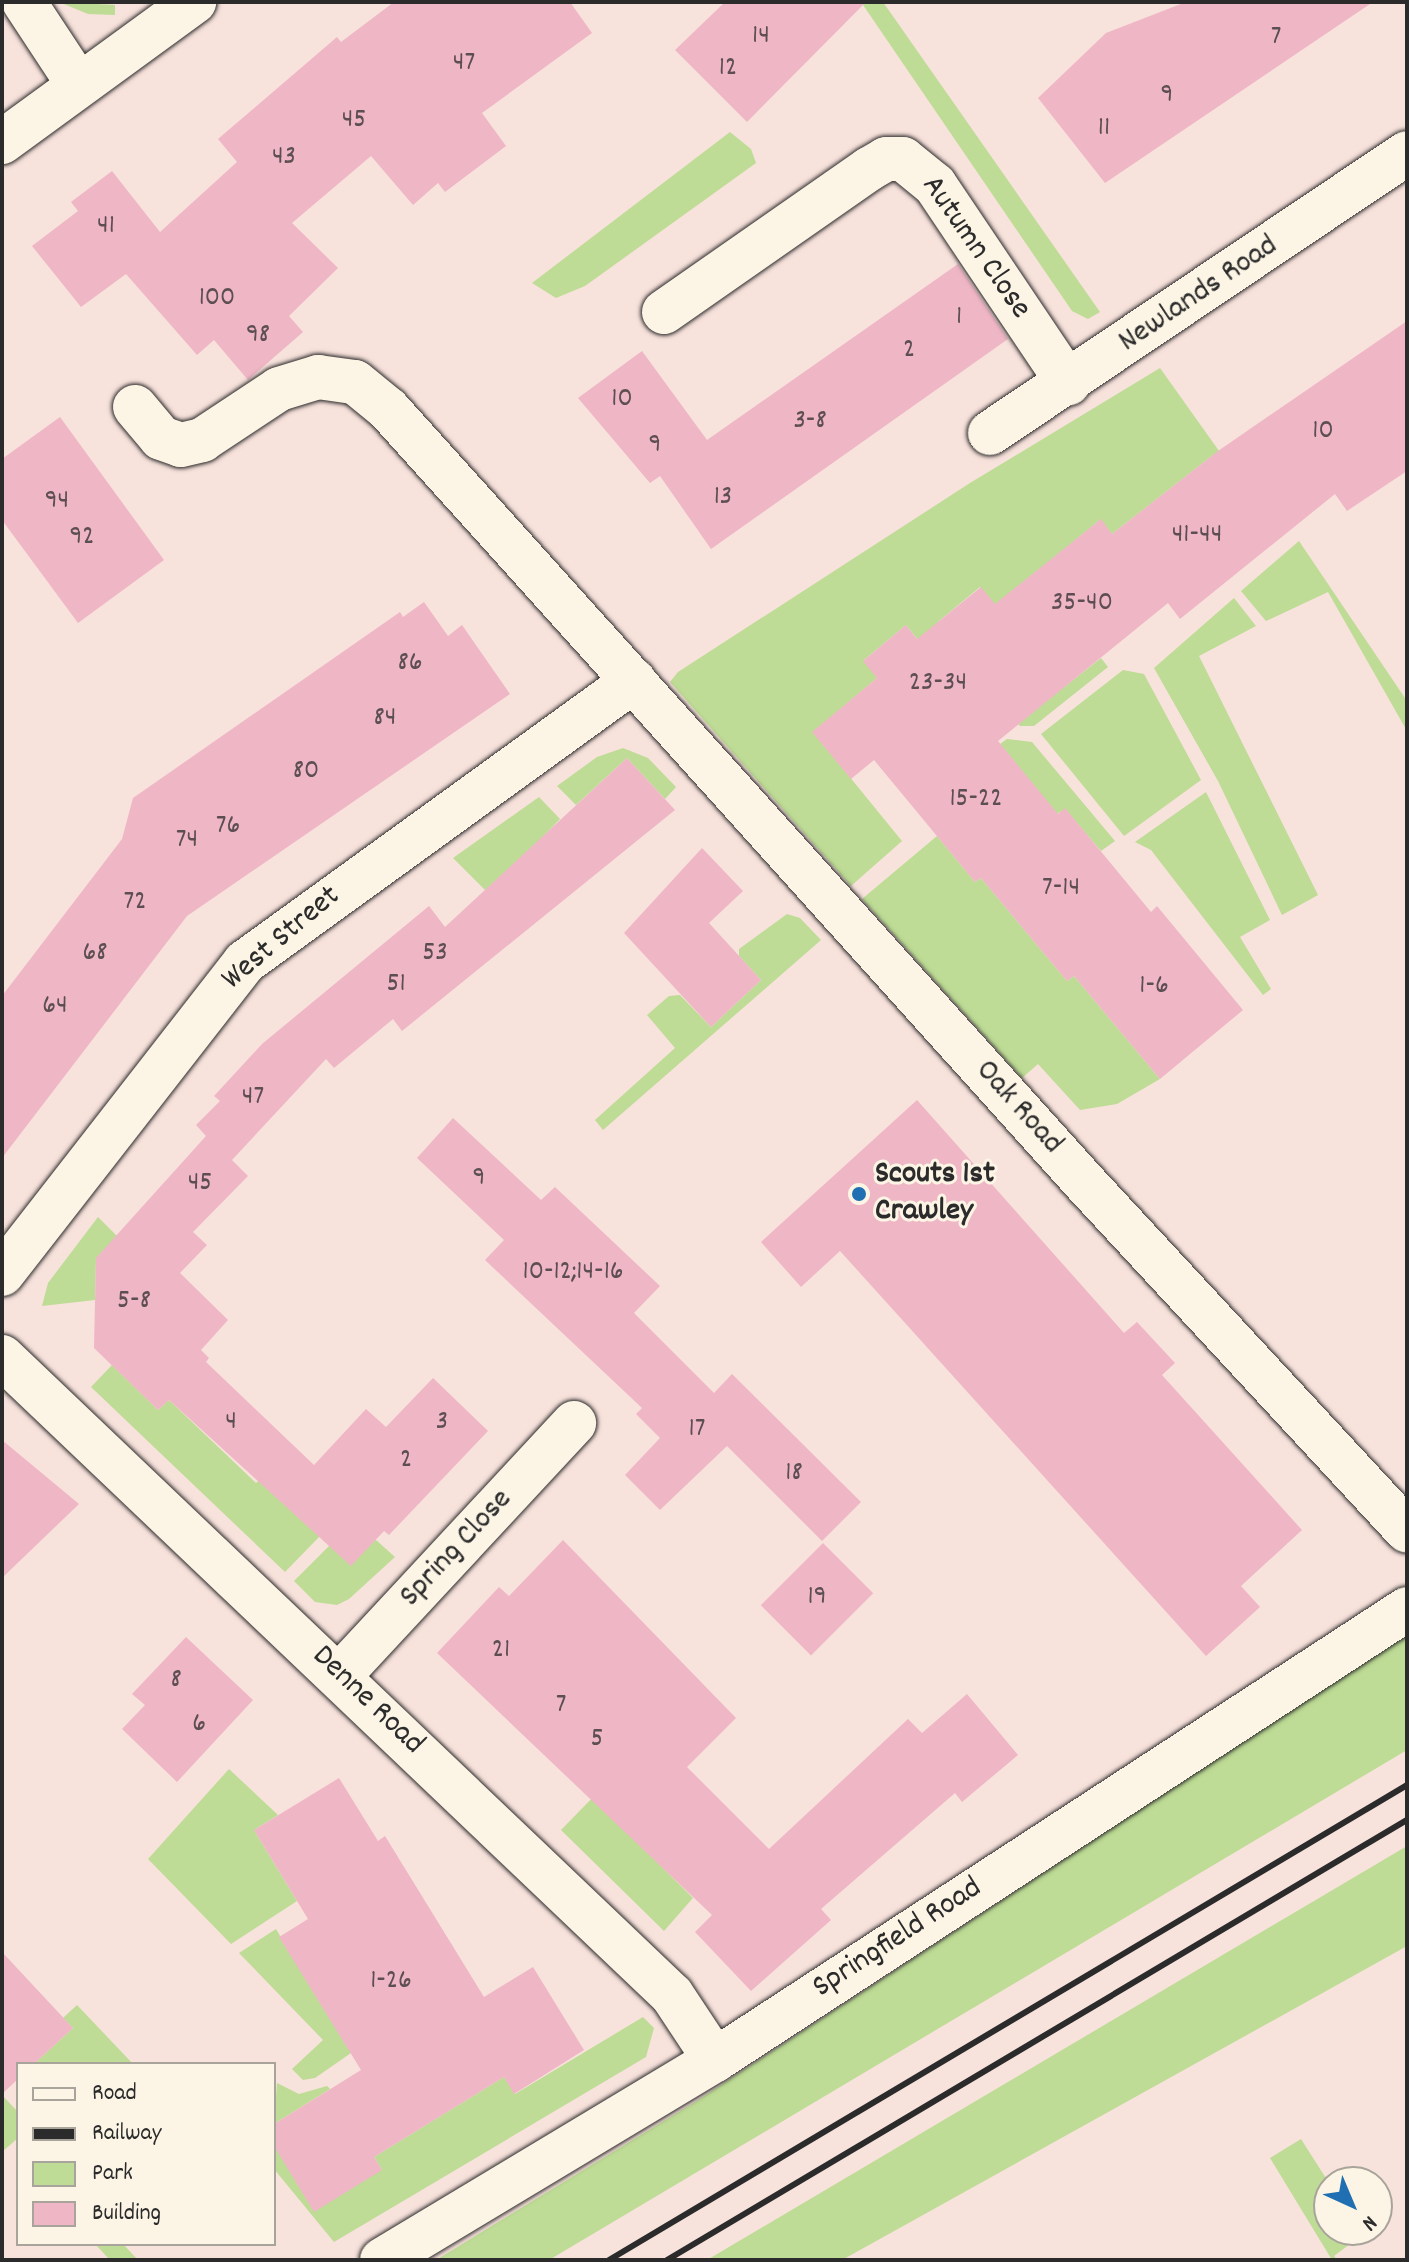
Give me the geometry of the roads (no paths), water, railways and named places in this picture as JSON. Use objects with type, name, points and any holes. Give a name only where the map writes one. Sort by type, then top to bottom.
[{"type":"street","points":[[24,2],[78,84]]},
{"type":"street","points":[[2,142],[194,2]]},
{"type":"street","name":"Newlands Road","points":[[990,433],[1407,153]]},
{"type":"street","name":"Autumn Close","points":[[664,312],[869,169],[886,159],[903,159],[935,185],[1068,383]]},
{"type":"street","name":"Oak Road","points":[[135,407],[161,438],[181,445],[202,440],[279,389],[318,377],[355,382],[388,409],[1087,1185],[1407,1530]]},
{"type":"street","name":"West Street","points":[[2,1274],[245,962],[634,680]]},
{"type":"street","name":"Denne Road","points":[[2,1357],[340,1675],[672,1995],[715,2060]]},
{"type":"street","name":"Spring Close","points":[[340,1675],[574,1423]]},
{"type":"street","name":"Springfield Road","points":[[382,2260],[715,2060],[1407,1609]]},
{"type":"railway","points":[[609,2260],[1407,1785]]},
{"type":"railway","points":[[667,2260],[1407,1820]]},
{"type":"place","name":"Scouts 1st Crawley","points":[[859,1194]]}]
